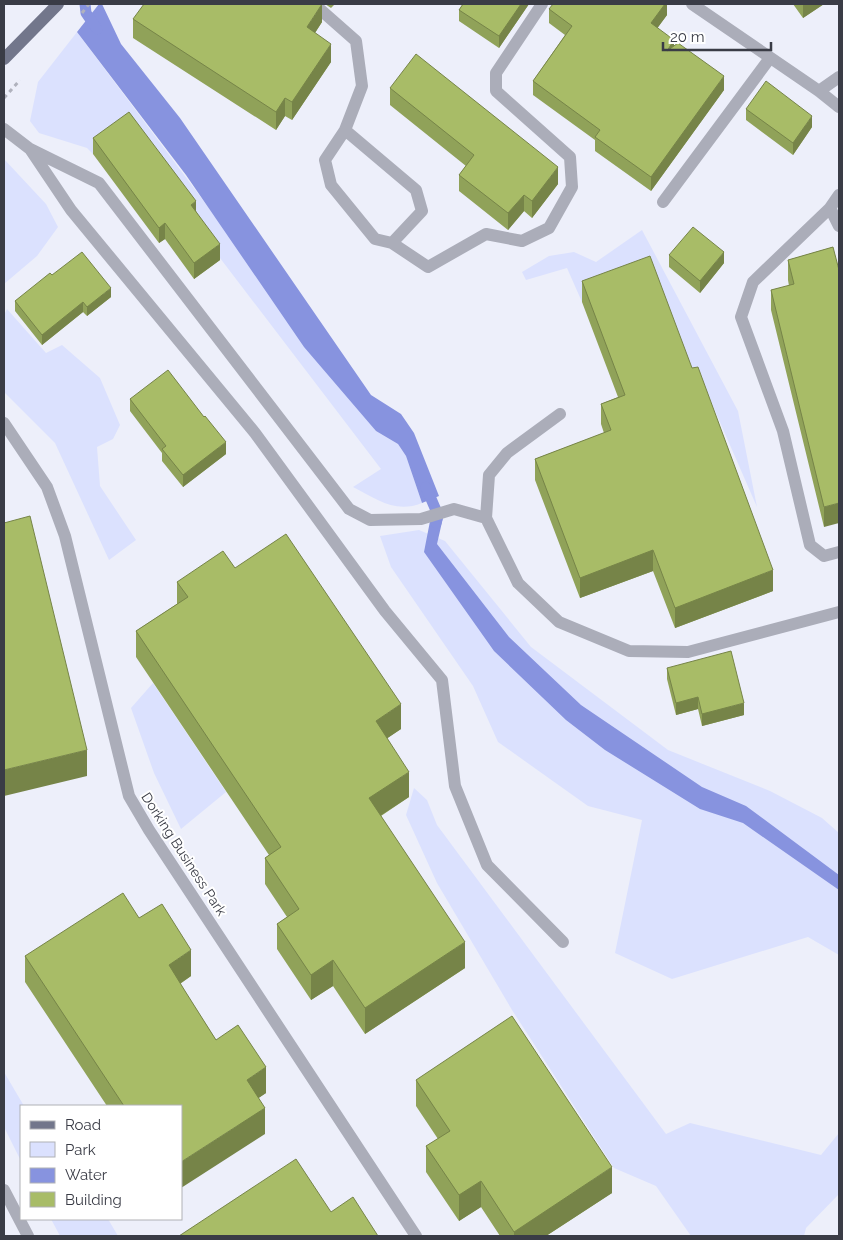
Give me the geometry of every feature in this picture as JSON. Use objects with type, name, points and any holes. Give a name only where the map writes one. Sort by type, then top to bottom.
[{"type":"main road","points":[[4,59],[55,7]]},
{"type":"street","points":[[314,4],[356,41],[362,86],[346,130],[325,160],[331,185],[376,239],[392,243],[428,267],[486,234],[522,241],[549,228],[572,187],[570,157],[496,91],[496,74],[542,4]]},
{"type":"street","points":[[692,4],[819,91],[839,107]]},
{"type":"street","points":[[663,202],[770,58]]},
{"type":"street","points":[[819,91],[839,77]]},
{"type":"street","points":[[4,129],[30,149],[98,183],[349,509],[370,520],[421,519],[454,509],[486,518]]},
{"type":"street","points":[[346,130],[416,190],[422,211],[392,243]]},
{"type":"street","points":[[30,149],[71,210],[255,433],[385,611],[442,680],[454,786],[487,864],[563,942]]},
{"type":"street","points":[[839,195],[830,208],[753,282],[741,317],[783,431],[810,545],[824,556],[839,552]]},
{"type":"street","points":[[830,208],[839,226]]},
{"type":"street","points":[[560,414],[508,453],[488,475],[486,518],[518,583],[559,622],[629,651],[688,652],[839,612]]},
{"type":"street","name":"Dorking Business Park","points":[[4,423],[47,487],[65,536],[129,796],[149,830],[416,1236]]},
{"type":"street","points":[[4,1190],[28,1236]]},
{"type":"green space","points":[[77,32],[376,431],[398,444],[406,456],[422,503],[403,507],[386,504],[353,487],[381,469],[191,220],[129,128],[93,154],[87,148],[39,133],[30,121],[38,82]]},
{"type":"green space","points":[[4,159],[46,204],[58,227],[37,256],[4,284]]},
{"type":"green space","points":[[642,230],[738,411],[757,507],[705,388],[582,302],[567,268],[526,280],[522,272],[549,256],[574,252],[596,262]]},
{"type":"green space","points":[[7,309],[46,353],[62,345],[100,378],[120,425],[113,439],[97,447],[100,486],[136,540],[109,560],[55,443],[4,392],[4,315]]},
{"type":"green space","points":[[419,530],[445,541],[531,647],[668,750],[770,791],[822,818],[839,833],[839,955],[808,937],[672,979],[615,953],[642,820],[588,806],[498,742],[473,686],[391,567],[380,536]]},
{"type":"green space","points":[[153,683],[226,792],[181,829],[154,773],[131,708]]},
{"type":"green space","points":[[414,788],[427,800],[437,825],[666,1134],[690,1123],[821,1155],[839,1133],[839,1194],[806,1228],[804,1236],[691,1236],[656,1186],[614,1168],[512,1010],[437,883],[406,815]]},
{"type":"green space","points":[[4,1072],[23,1105],[20,1105],[20,1159],[4,1127]]},
{"type":"green space","points":[[52,1220],[109,1220],[118,1236],[60,1236]]},
{"type":"water","points":[[99,4],[102,4],[121,44],[180,118],[371,395],[401,414],[414,433],[439,496],[422,503],[406,456],[398,444],[376,431],[304,347],[186,175],[77,32]]},
{"type":"water","points":[[445,509],[437,544],[509,637],[581,705],[702,787],[746,806],[839,875],[839,890],[743,823],[700,809],[605,750],[566,720],[494,651],[424,552],[431,516]]},
{"type":"building","points":[[144,4],[322,4],[307,27],[331,44],[292,102],[285,98],[276,112],[133,19]]},
{"type":"building","points":[[463,4],[521,4],[499,36],[459,10]]},
{"type":"building","points":[[553,4],[665,4],[651,23],[674,40],[667,51],[678,43],[724,76],[651,177],[595,137],[600,130],[533,81],[572,26],[549,9]]},
{"type":"building","points":[[416,54],[558,167],[532,201],[524,195],[508,213],[459,175],[474,155],[390,88]]},
{"type":"building","points":[[766,81],[812,116],[793,143],[746,109]]},
{"type":"building","points":[[129,112],[196,201],[191,205],[220,244],[194,263],[165,223],[159,228],[93,138]]},
{"type":"building","points":[[693,227],[724,252],[700,281],[669,255]]},
{"type":"building","points":[[833,247],[839,270],[839,503],[824,507],[771,290],[794,284],[788,260]]},
{"type":"building","points":[[82,252],[111,288],[87,307],[83,302],[42,335],[15,301],[50,273],[52,275]]},
{"type":"building","points":[[650,256],[692,368],[698,367],[773,570],[675,608],[653,550],[580,578],[535,459],[611,430],[601,404],[625,395],[582,281]]},
{"type":"building","points":[[168,370],[226,442],[183,475],[162,449],[166,446],[130,399]]},
{"type":"building","points":[[30,516],[87,750],[4,770],[4,523]]},
{"type":"building","points":[[286,534],[401,704],[376,721],[409,772],[369,798],[465,942],[365,1008],[333,960],[311,975],[277,924],[299,909],[265,858],[281,847],[136,631],[188,597],[177,582],[223,551],[235,568]]},
{"type":"building","points":[[731,651],[744,703],[702,714],[698,697],[676,703],[667,668]]},
{"type":"building","points":[[123,893],[139,918],[162,904],[191,950],[169,965],[216,1040],[238,1025],[266,1067],[247,1080],[265,1108],[182,1161],[182,1105],[123,1105],[25,956]]},
{"type":"building","points":[[512,1016],[612,1167],[514,1232],[481,1181],[459,1195],[426,1146],[450,1131],[416,1080]]},
{"type":"building","points":[[296,1159],[331,1212],[353,1197],[378,1236],[179,1236]]},
{"type":"waterway","points":[[85,4],[86,13],[97,29]]},
{"type":"waterway","points":[[426,487],[438,515],[436,523]]}]
